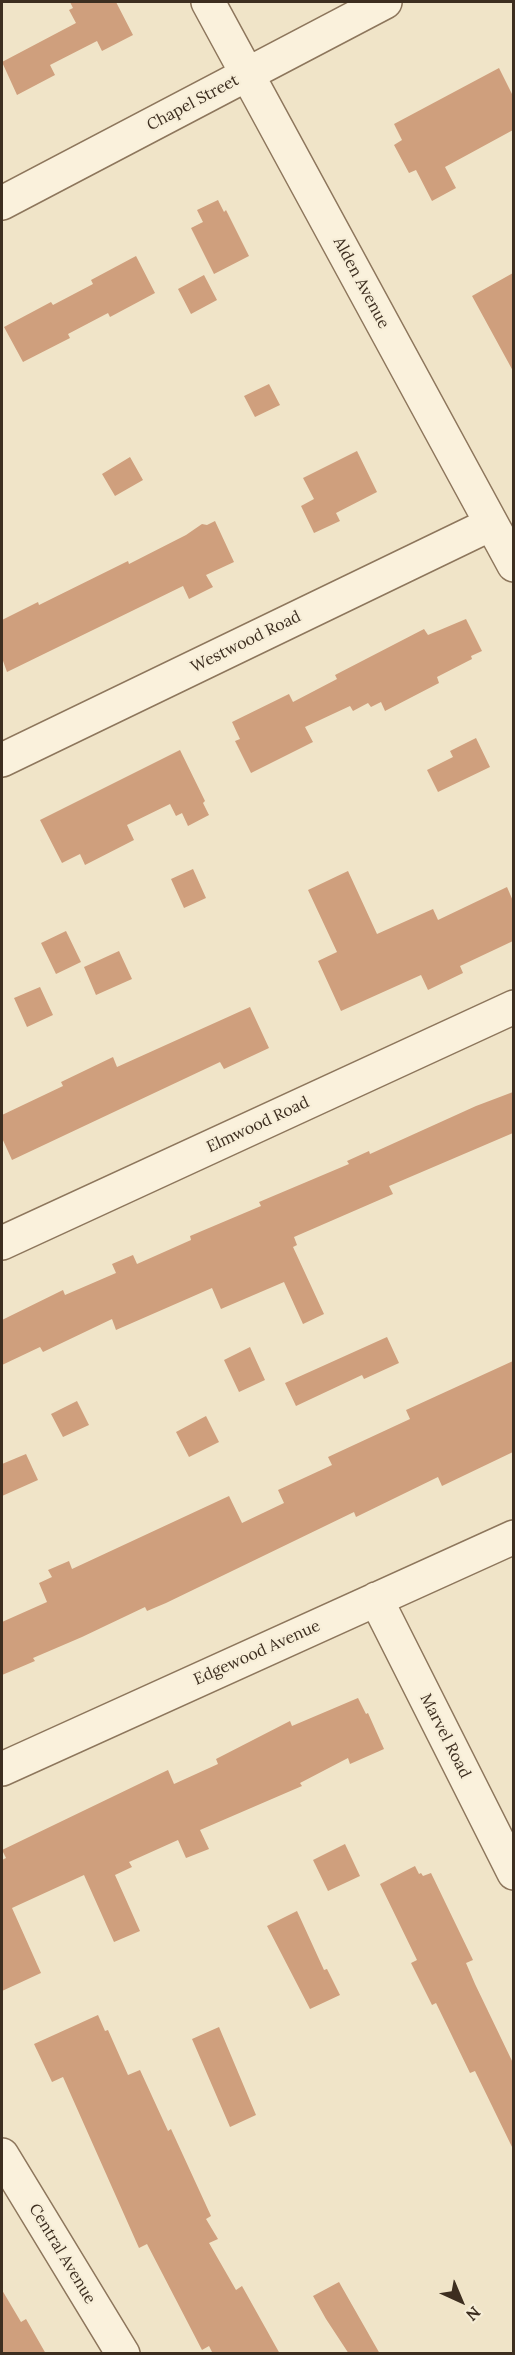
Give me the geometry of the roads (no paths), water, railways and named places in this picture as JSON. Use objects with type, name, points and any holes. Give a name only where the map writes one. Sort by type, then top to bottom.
[{"type":"street","name":"Alden Avenue","points":[[208,2],[513,565]]},
{"type":"street","name":"Chapel Street","points":[[2,203],[385,2]]},
{"type":"street","name":"Westwood Road","points":[[2,760],[490,524]]},
{"type":"street","name":"Elmwood Road","points":[[2,1243],[513,1007]]},
{"type":"street","name":"Edgewood Avenue","points":[[2,1769],[513,1537]]},
{"type":"street","name":"Marvel Road","points":[[376,1599],[513,1873]]},
{"type":"street","name":"Central Avenue","points":[[2,2155],[123,2354]]}]
